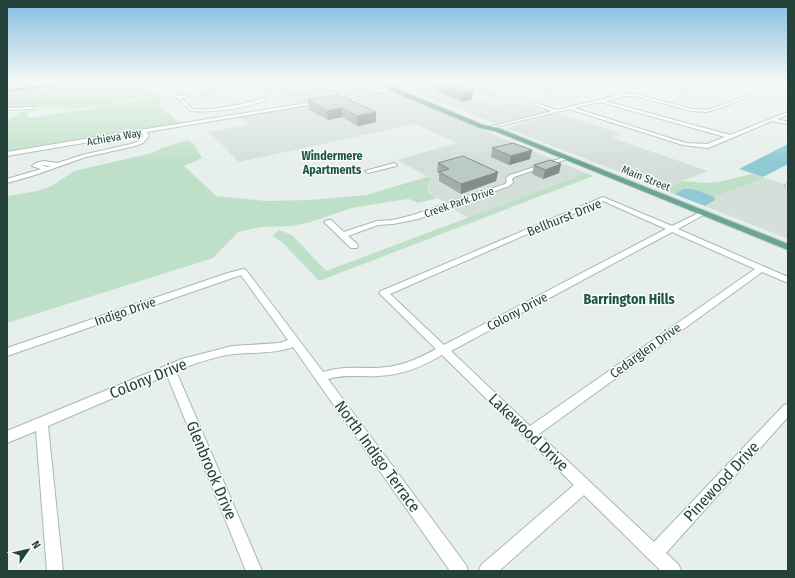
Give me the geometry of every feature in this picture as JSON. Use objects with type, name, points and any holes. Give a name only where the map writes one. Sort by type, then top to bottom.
[{"type":"main road","name":"Main Street","points":[[440,109],[492,128],[788,247]]},
{"type":"main road","points":[[442,109],[459,112]]},
{"type":"main road","name":"Main Street","points":[[451,109],[492,128]]},
{"type":"street","points":[[191,109],[203,111],[215,109]]},
{"type":"street","points":[[230,109],[238,114]]},
{"type":"street","name":"Achieva Way","points":[[7,154],[267,109]]},
{"type":"street","name":"Achieva Way","points":[[238,114],[273,109]]},
{"type":"street","points":[[550,109],[556,111]]},
{"type":"street","points":[[492,128],[532,120],[544,114],[565,109]]},
{"type":"street","points":[[572,109],[685,144],[698,146],[708,146],[788,114]]},
{"type":"street","points":[[631,109],[730,137]]},
{"type":"street","points":[[688,109],[707,111],[713,109]]},
{"type":"street","points":[[773,120],[788,123]]},
{"type":"street","points":[[7,181],[49,169],[84,156],[133,145],[145,139],[146,136],[144,131]]},
{"type":"street","name":"Creek Park Drive","points":[[343,236],[377,223],[392,222],[423,214],[507,185],[510,183],[509,178],[512,176],[567,158]]},
{"type":"street","points":[[49,169],[36,167],[36,165],[47,163],[57,166]]},
{"type":"street","points":[[368,171],[394,165]]},
{"type":"street","name":"Bellhurst Drive","points":[[384,293],[603,199],[788,280]]},
{"type":"street","name":"Colony Drive","points":[[322,377],[335,372],[397,370],[415,365],[703,213]]},
{"type":"street","points":[[328,222],[354,246]]},
{"type":"street","name":"Cedarglen Drive","points":[[530,433],[761,268]]},
{"type":"street","name":"North Indigo Terrace","points":[[244,272],[322,377],[460,571]]},
{"type":"street","name":"Indigo Drive","points":[[7,352],[231,274],[244,272]]},
{"type":"street","name":"Lakewood Drive","points":[[384,293],[673,571]]},
{"type":"street","name":"Colony Drive","points":[[7,437],[207,355],[232,350],[281,347],[295,342]]},
{"type":"street","name":"Glenbrook Drive","points":[[170,369],[254,571]]},
{"type":"street","name":"Pinewood Drive","points":[[655,553],[788,409]]},
{"type":"street","points":[[41,422],[55,571]]},
{"type":"street","points":[[487,571],[584,486]]},
{"type":"shaded area","points":[[278,109],[433,109],[555,160],[506,178],[507,183],[505,184],[447,204],[430,193],[427,184],[432,179],[397,160],[457,143],[415,124],[239,162],[209,132],[247,125],[248,123],[238,116]]},
{"type":"shaded area","points":[[458,109],[541,109],[551,111],[497,124]]},
{"type":"shaded area","points":[[554,112],[622,134],[612,138],[708,171],[663,189],[507,128]]},
{"type":"shaded area","points":[[559,162],[586,173],[468,218],[450,207],[509,186],[513,184],[512,179],[514,177]]},
{"type":"shaded area","points":[[765,178],[784,184],[788,189],[788,239],[705,206],[715,200],[714,197]]},
{"type":"green space","points":[[66,109],[77,109],[63,111]]},
{"type":"green space","points":[[87,109],[163,109],[179,123],[7,151],[7,121],[27,110],[28,118]]},
{"type":"green space","points":[[188,140],[194,144],[202,158],[184,166],[216,196],[266,201],[311,200],[366,195],[427,177],[432,179],[427,184],[429,193],[437,198],[418,203],[409,199],[381,203],[352,208],[311,222],[292,226],[260,227],[238,232],[213,258],[7,323],[7,196],[37,191],[52,186],[74,171],[152,153],[162,148]]},
{"type":"green space","points":[[586,173],[593,176],[319,281],[282,242],[272,236],[279,230],[292,235],[326,271]]},
{"type":"green space","points":[[752,174],[765,178],[714,197],[702,192],[683,189],[674,194],[663,189],[683,181],[706,183],[719,182]]},
{"type":"water","points":[[788,144],[788,164],[763,177],[739,169]]},
{"type":"water","points":[[683,189],[699,191],[714,197],[715,200],[705,206],[674,194]]},
{"type":"building","points":[[323,109],[337,109],[327,111]]},
{"type":"building","points":[[344,109],[369,109],[376,112],[357,116]]},
{"type":"building","points":[[513,143],[532,150],[511,156],[492,148]]},
{"type":"building","points":[[463,156],[498,172],[461,184],[439,172],[449,169],[438,163]]},
{"type":"building","points":[[550,160],[561,164],[545,170],[534,165]]},
{"type":"district","name":"Windermere Apartments","points":[[332,163]]},
{"type":"district","name":"Barrington Hills","points":[[629,299]]}]
